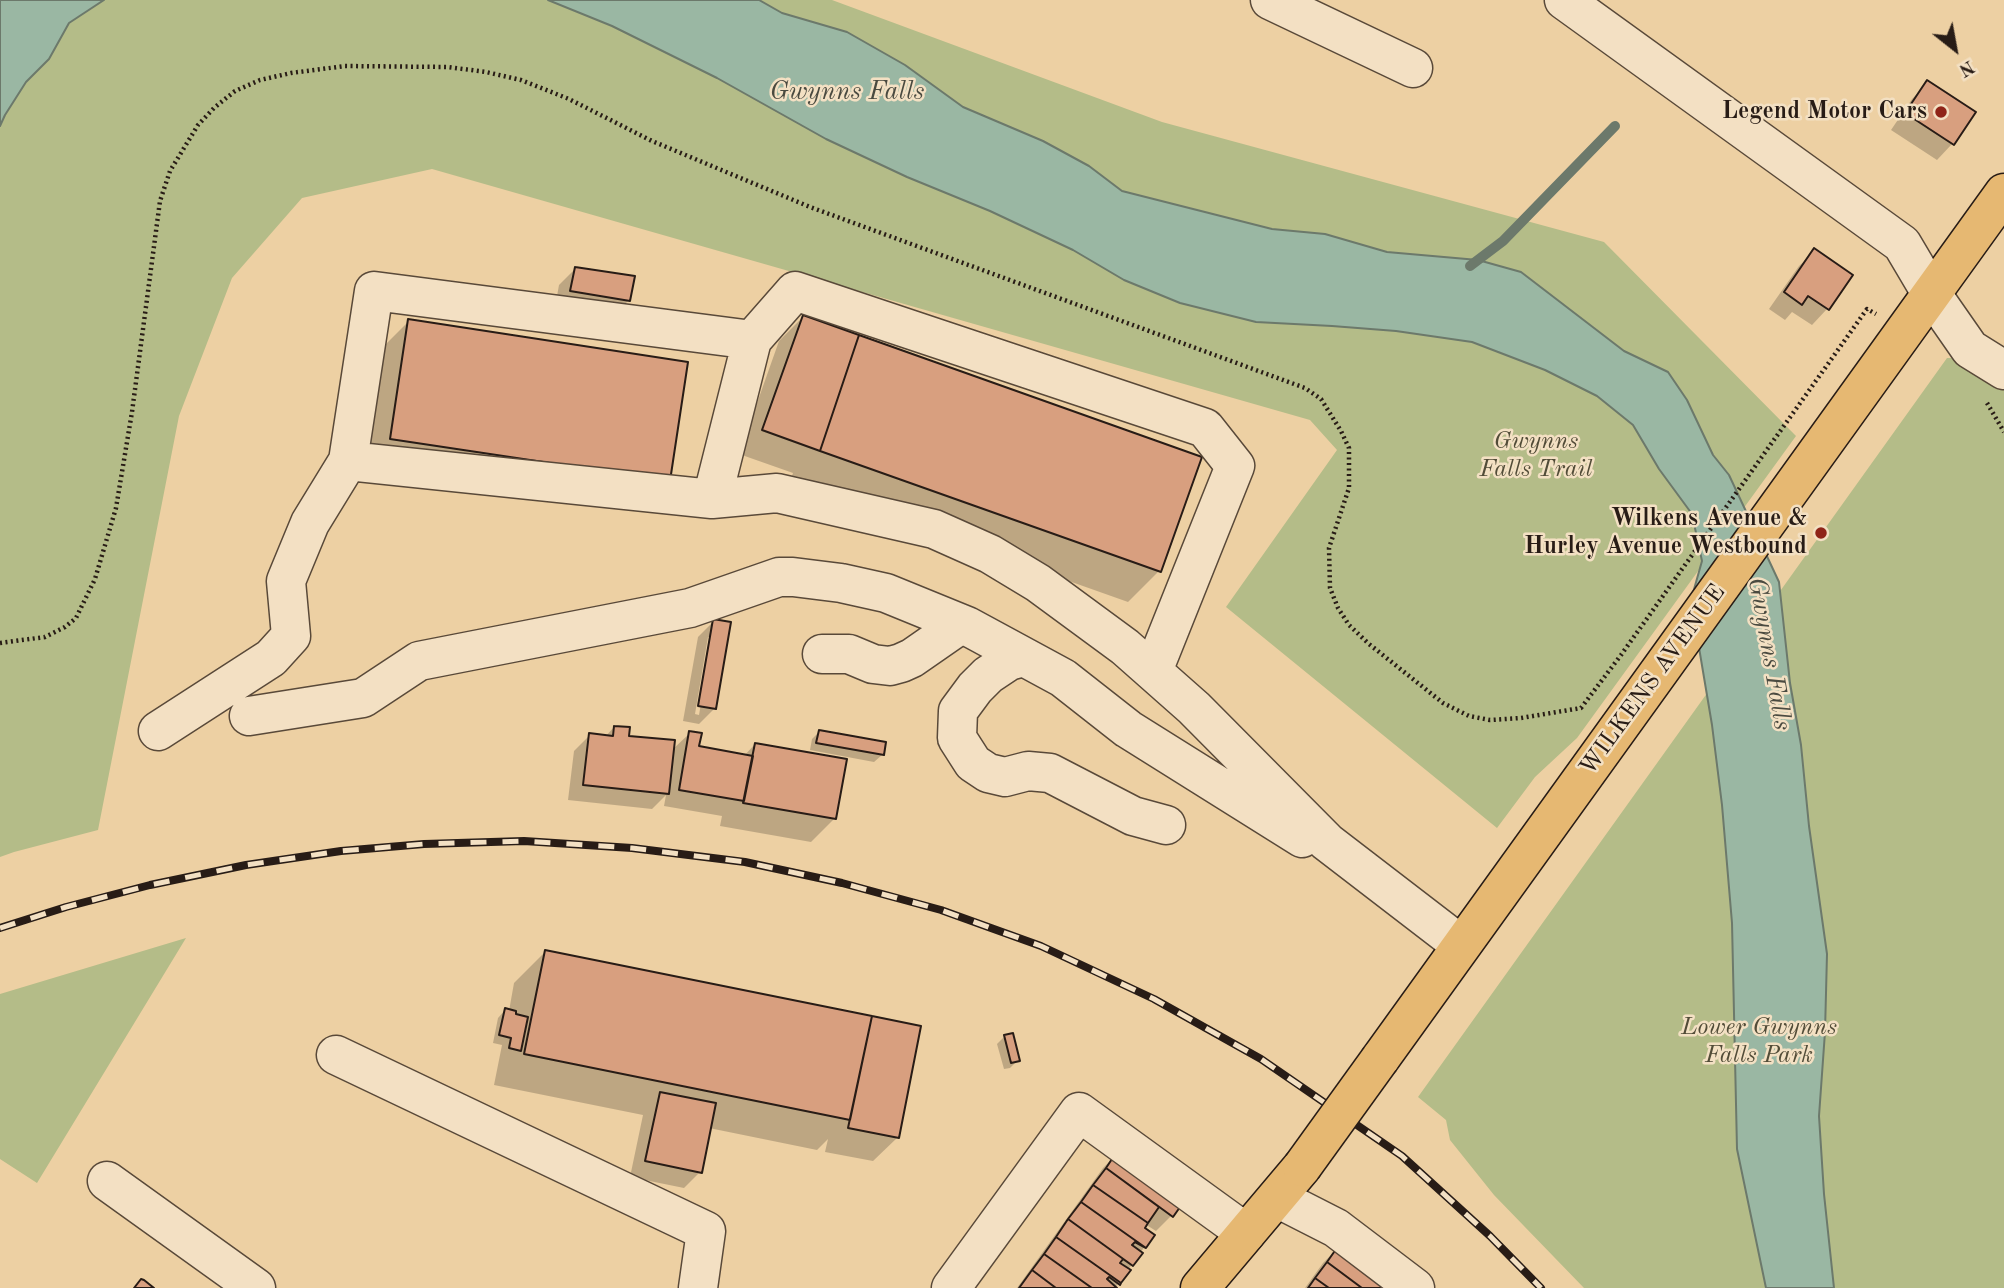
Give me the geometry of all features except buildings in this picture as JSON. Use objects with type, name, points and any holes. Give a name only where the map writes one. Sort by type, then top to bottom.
[{"type":"main road","name":"WILKENS AVENUE","points":[[1226,1288],[1302,1167],[2004,193]]},
{"type":"main road","name":"WILKENS AVENUE","points":[[1200,1288],[1302,1167]]},
{"type":"street","points":[[1270,0],[1413,68]]},
{"type":"street","points":[[1564,0],[1902,244],[1931,293],[1970,349],[2004,370]]},
{"type":"street","points":[[158,731],[271,658],[290,636],[286,582],[310,523],[348,461],[374,291],[752,340]]},
{"type":"street","points":[[712,499],[752,340],[795,291],[1205,428],[1235,466],[1153,671]]},
{"type":"street","points":[[348,461],[712,499],[776,493],[934,529],[990,554],[1038,583],[1125,647],[1194,708],[1327,842],[1461,945]]},
{"type":"street","points":[[249,716],[363,698],[419,661],[690,608],[779,577],[793,577],[841,583],[886,593],[961,624],[1063,678],[1128,729],[1308,842],[1327,842]]},
{"type":"street","points":[[822,654],[849,654],[873,664],[890,666],[912,658],[961,624]]},
{"type":"street","points":[[1024,657],[1009,661],[988,675],[958,711],[957,738],[973,763],[1004,777],[1028,771],[1050,773],[1133,816],[1166,825]]},
{"type":"street","points":[[336,1055],[706,1231],[698,1288]]},
{"type":"street","points":[[953,1287],[1079,1112],[1246,1233]]},
{"type":"street","points":[[107,1181],[256,1288]]},
{"type":"street","points":[[1281,1200],[1336,1228],[1415,1288]]},
{"type":"path","points":[[1581,708],[1867,309],[1873,312]]},
{"type":"path","points":[[0,643],[37,639]]},
{"type":"green space","name":"Gwynns Falls Trail","points":[[0,0],[832,0],[1162,122],[1604,242],[1796,436],[1577,738],[1535,777],[1497,828],[1226,607],[1337,450],[1310,420],[432,169],[302,198],[232,278],[179,416],[98,830],[0,857]]},
{"type":"green space","name":"Lower Gwynns Falls Park","points":[[1947,358],[1962,358],[2004,383],[2004,1288],[1584,1288],[1494,1195],[1450,1140],[1446,1120],[1418,1097]]},
{"type":"green space","points":[[186,938],[37,1183],[0,1159],[0,994]]},
{"type":"water","points":[[0,0],[104,0],[69,23],[49,59],[26,82],[0,126]]},
{"type":"water","name":"Gwynns Falls","points":[[548,0],[759,0],[782,13],[847,32],[905,65],[963,107],[1043,141],[1089,166],[1122,191],[1272,229],[1325,234],[1387,252],[1478,260],[1521,272],[1624,351],[1668,372],[1687,400],[1713,455],[1729,475],[1779,582],[1827,954],[1819,1116],[1834,1288],[1766,1288],[1737,1149],[1732,923],[1712,725],[1691,600],[1702,561],[1692,514],[1659,469],[1633,425],[1597,396],[1545,370],[1472,342],[1396,331],[1256,322],[1180,303],[1124,280],[1073,250],[990,211],[907,177],[826,139],[717,78],[612,26]]},
{"type":"waterway","points":[[1470,266],[1503,241],[1615,126]]},
{"type":"railway","points":[[0,928],[150,885],[246,865],[341,851],[424,844],[524,841],[632,848],[745,862],[842,883],[941,910],[1041,946],[1154,999],[1261,1059],[1402,1156],[1490,1236],[1541,1288]]},
{"type":"place","name":"Legend Motor Cars","points":[[1941,112]]},
{"type":"place","name":"Wilkens Avenue & Hurley Avenue Westbound","points":[[1821,533]]}]
